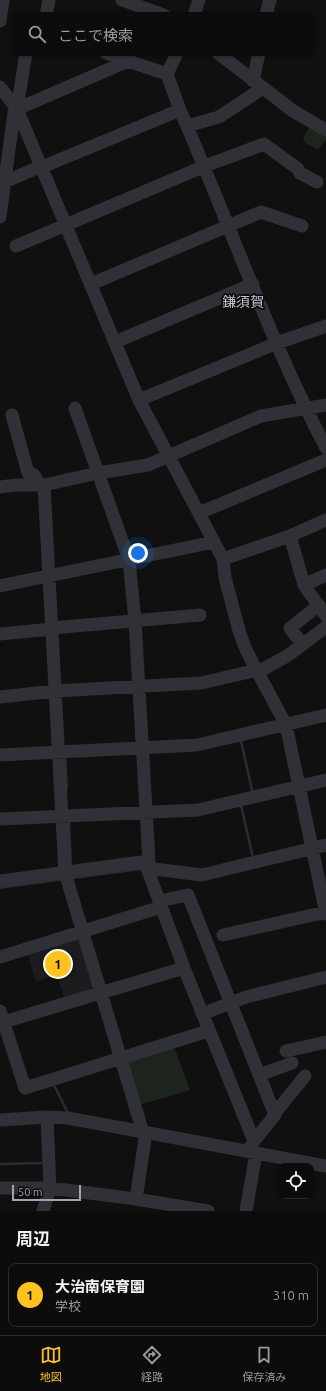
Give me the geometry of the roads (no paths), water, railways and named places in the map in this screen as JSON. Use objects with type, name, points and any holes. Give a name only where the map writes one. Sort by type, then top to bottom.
[{"type":"street","points":[[0,21],[2,0]]},
{"type":"street","points":[[47,12],[49,0]]},
{"type":"street","points":[[122,0],[159,9]]},
{"type":"street","points":[[195,12],[199,0]]},
{"type":"street","points":[[267,12],[270,0]]},
{"type":"street","points":[[0,217],[14,113],[17,109],[26,56]]},
{"type":"street","points":[[114,56],[167,74]]},
{"type":"street","points":[[176,56],[167,74],[180,110],[305,408],[326,448]]},
{"type":"street","points":[[222,56],[293,111],[326,130]]},
{"type":"street","points":[[187,126],[219,117],[258,85],[259,56]]},
{"type":"street","points":[[17,109],[128,61]]},
{"type":"street","points":[[0,87],[17,109],[139,400],[223,560],[225,578],[240,634],[286,725],[326,913],[223,935]]},
{"type":"street","points":[[4,182],[180,110]]},
{"type":"street","points":[[16,246],[204,166],[264,144],[298,169],[300,173],[317,182]]},
{"type":"street","points":[[91,284],[261,212],[302,226]]},
{"type":"street","points":[[114,342],[253,284]]},
{"type":"street","points":[[139,400],[277,343],[326,326]]},
{"type":"street","points":[[0,487],[16,485],[42,485],[98,473],[148,465],[168,455],[261,416],[326,405]]},
{"type":"street","points":[[75,408],[129,560],[135,621],[147,812],[148,865],[160,904],[253,1148]]},
{"type":"street","points":[[12,415],[28,473],[34,475],[42,485],[49,577],[66,877],[145,1139],[136,1198]]},
{"type":"street","points":[[199,513],[326,460]]},
{"type":"street","points":[[223,560],[290,536],[326,520]]},
{"type":"street","points":[[290,536],[304,585],[322,610],[290,628],[302,644]]},
{"type":"street","points":[[0,586],[214,542]]},
{"type":"street","points":[[304,585],[326,575]]},
{"type":"street","points":[[0,634],[200,615]]},
{"type":"street","points":[[0,697],[55,691],[201,683],[258,671],[302,644],[326,627]]},
{"type":"street","points":[[0,755],[197,745],[326,716]]},
{"type":"street","points":[[0,819],[198,810],[326,780]]},
{"type":"street","points":[[0,881],[66,877],[148,865],[202,875],[326,845]]},
{"type":"street","points":[[0,957],[188,895],[275,1114]]},
{"type":"street","points":[[184,968],[101,993],[1,1019],[25,1088],[208,1030]]},
{"type":"street","points":[[202,1014],[246,997],[326,977]]},
{"type":"street","points":[[259,1074],[289,1057],[326,1042]]},
{"type":"street","points":[[246,1211],[253,1148],[275,1114],[305,1076]]},
{"type":"street","points":[[0,1120],[47,1117],[68,1118],[143,1132],[253,1148],[326,1166]]},
{"type":"street","points":[[43,1211],[50,1188],[47,1117]]},
{"type":"street","points":[[0,1188],[50,1188],[136,1198],[208,1211]]},
{"type":"waterway","points":[[241,741],[252,790]]},
{"type":"waterway","points":[[65,757],[67,788]]},
{"type":"waterway","points":[[241,805],[253,858]]},
{"type":"waterway","points":[[69,821],[71,866]]},
{"type":"waterway","points":[[53,1083],[68,1113]]},
{"type":"waterway","points":[[0,1164],[44,1163]]},
{"type":"place","name":"大治南保育園","points":[[58,964]]},
{"type":"district","name":"鎌須賀","points":[[243,302]]}]
